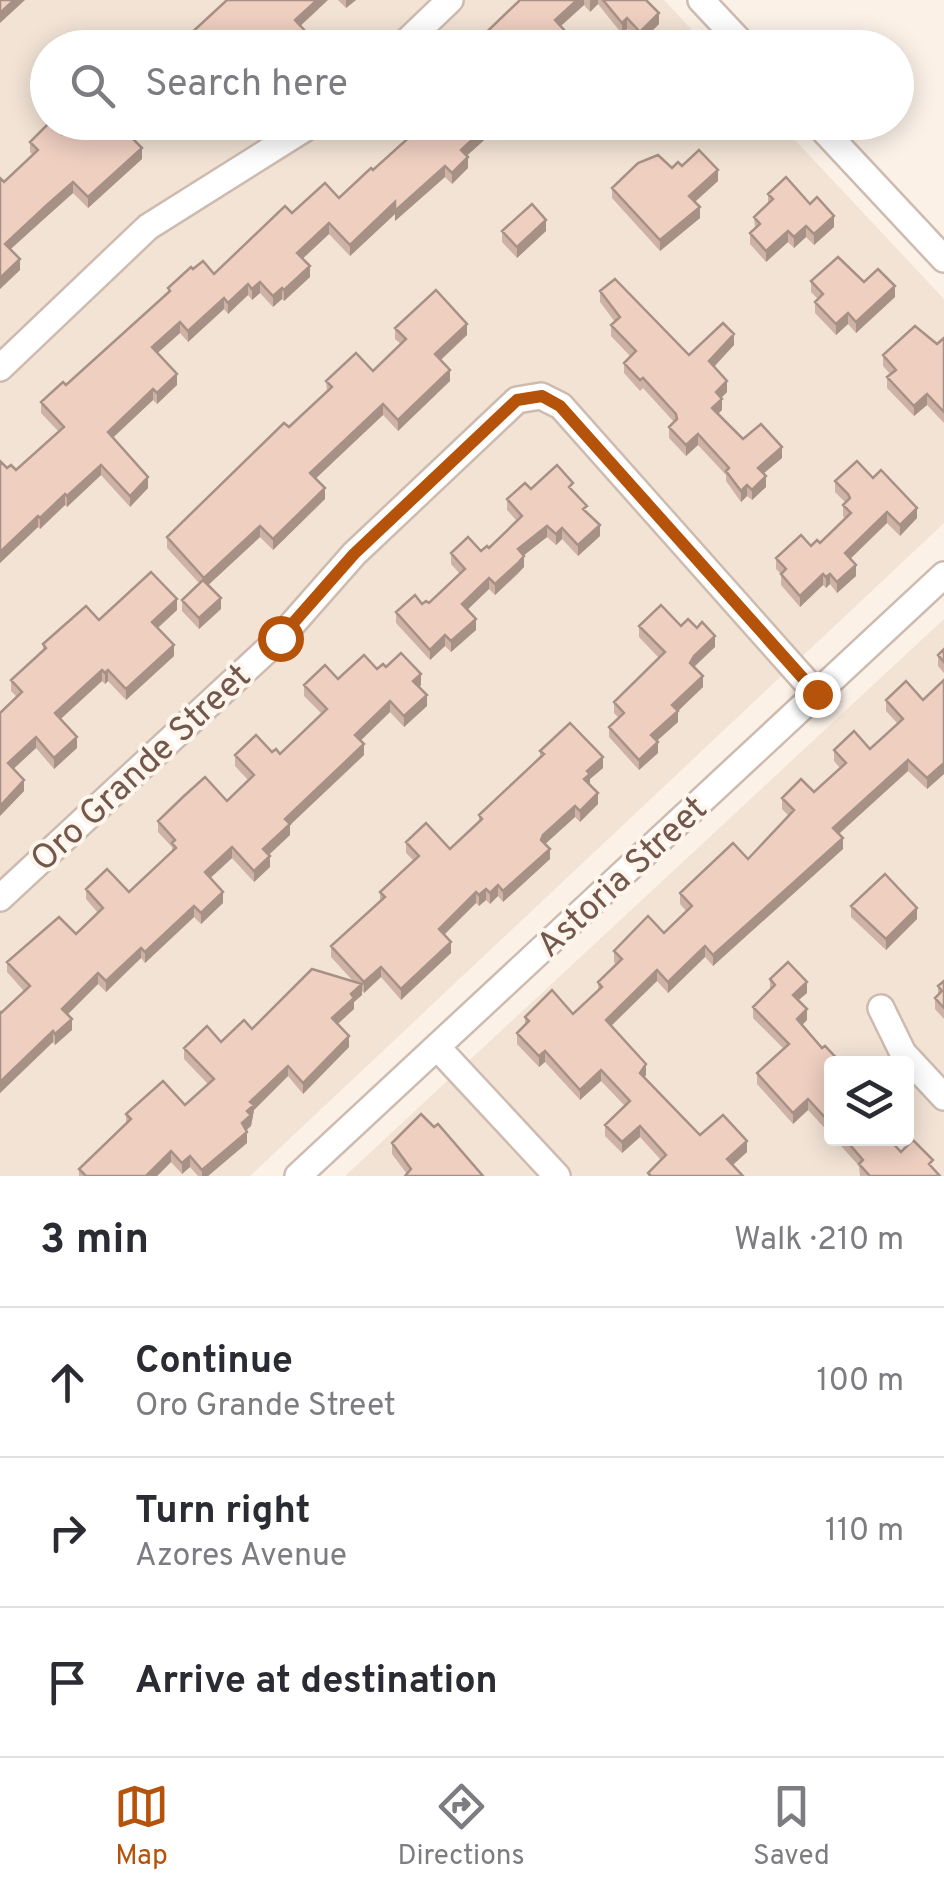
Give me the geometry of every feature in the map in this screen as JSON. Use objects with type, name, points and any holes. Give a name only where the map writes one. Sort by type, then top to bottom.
[{"type":"street","points":[[419,30],[450,0]]},
{"type":"street","points":[[701,0],[729,30]]},
{"type":"street","points":[[0,368],[148,227],[286,140]]},
{"type":"street","points":[[833,140],[944,259]]},
{"type":"street","name":"Oro Grande Street","points":[[0,898],[280,638],[354,554],[517,400],[542,396],[560,406],[817,694]]},
{"type":"street","name":"Astoria Street","points":[[298,1176],[944,575]]},
{"type":"street","points":[[881,1008],[903,1052],[944,1097]]},
{"type":"street","points":[[437,1047],[558,1176]]},
{"type":"shaded area","points":[[0,0],[664,0],[692,30],[30,30],[30,140],[795,140],[944,299],[944,523],[250,1176],[0,1176]]},
{"type":"shaded area","points":[[944,619],[944,1176],[345,1176]]},
{"type":"building","points":[[0,0],[14,0],[0,13]]},
{"type":"building","points":[[227,0],[317,0],[295,20],[304,30],[194,30]]},
{"type":"building","points":[[520,0],[577,0],[555,20],[564,30],[489,30]]},
{"type":"building","points":[[603,0],[646,0],[659,13],[642,30],[627,18],[622,23]]},
{"type":"building","points":[[134,140],[142,148],[88,197],[73,182],[48,204],[5,244],[20,259],[0,278],[0,178],[4,182],[38,150],[30,142]]},
{"type":"building","points":[[406,140],[472,140],[461,150],[468,157],[452,173],[445,166],[395,211],[395,202],[350,245],[329,223],[297,253],[310,266],[284,290],[273,296],[260,282],[252,289],[248,284],[228,303],[224,298],[188,331],[180,322],[152,347],[177,374],[157,393],[153,389],[108,432],[148,477],[130,496],[101,465],[0,552],[0,461],[16,470],[64,427],[41,402],[63,382],[66,385],[170,291],[168,288],[191,267],[203,261],[214,274],[285,206],[292,213],[325,183],[339,198]]},
{"type":"building","points":[[699,150],[718,170],[689,196],[700,207],[660,240],[612,188],[638,163],[658,155],[672,168],[678,162],[682,166]]},
{"type":"building","points":[[786,177],[810,204],[817,197],[834,216],[814,234],[806,226],[794,237],[788,231],[766,251],[750,233],[760,224],[754,217],[773,199],[768,194]]},
{"type":"building","points":[[532,204],[546,220],[517,247],[502,231]]},
{"type":"building","points":[[838,257],[864,282],[878,269],[895,286],[856,322],[848,313],[836,324],[815,302],[823,294],[811,281]]},
{"type":"building","points":[[615,279],[689,355],[723,323],[734,334],[709,361],[727,381],[716,392],[722,399],[712,408],[743,439],[761,424],[782,447],[758,468],[766,476],[752,490],[747,485],[741,491],[726,471],[729,468],[698,434],[686,445],[669,427],[677,419],[676,414],[624,363],[636,351],[611,325],[620,317],[600,291]]},
{"type":"building","points":[[436,290],[467,324],[435,354],[450,370],[398,420],[383,404],[310,473],[325,488],[273,539],[260,526],[204,578],[167,537],[284,423],[289,427],[332,387],[326,381],[356,353],[373,371],[406,339],[395,328]]},
{"type":"building","points":[[915,326],[937,344],[944,338],[944,412],[927,394],[914,406],[887,377],[896,370],[883,355]]},
{"type":"building","points":[[857,461],[873,478],[881,470],[917,508],[900,525],[887,512],[845,553],[856,565],[837,582],[830,574],[823,574],[800,596],[781,574],[786,569],[776,558],[801,535],[811,546],[817,540],[820,543],[851,513],[843,505],[850,498],[848,494],[835,481]]},
{"type":"building","points":[[557,465],[573,483],[569,487],[587,506],[583,509],[600,525],[578,545],[562,528],[556,534],[547,526],[518,549],[524,556],[518,563],[495,584],[489,578],[462,604],[476,619],[451,641],[445,635],[430,650],[396,612],[415,595],[422,604],[429,603],[465,569],[451,553],[468,537],[481,551],[489,548],[522,516],[507,499],[525,483],[531,489]]},
{"type":"building","points":[[151,572],[177,599],[152,622],[174,645],[126,689],[108,670],[102,670],[55,713],[77,737],[54,758],[36,737],[8,763],[24,780],[0,806],[0,713],[22,692],[11,680],[46,648],[43,644],[86,606],[99,620]]},
{"type":"building","points":[[203,580],[221,598],[199,618],[182,600]]},
{"type":"building","points":[[661,605],[681,626],[688,619],[697,628],[702,622],[715,636],[690,663],[703,676],[672,705],[678,711],[651,735],[658,742],[639,760],[609,727],[624,713],[614,702],[665,652],[639,626]]},
{"type":"building","points":[[401,653],[421,674],[413,681],[427,695],[404,716],[390,701],[355,735],[364,744],[285,819],[290,824],[263,849],[270,856],[254,871],[232,847],[205,872],[223,892],[201,913],[194,906],[145,952],[141,948],[106,981],[98,973],[62,1009],[72,1019],[55,1034],[53,1031],[0,1082],[0,1012],[30,986],[7,962],[59,917],[76,934],[103,908],[86,889],[107,869],[129,892],[176,848],[172,843],[175,840],[158,821],[184,796],[205,777],[227,801],[254,775],[235,755],[256,735],[272,752],[276,749],[280,754],[327,709],[304,685],[325,665],[338,679],[364,655],[377,669],[383,664],[386,667]]},
{"type":"building","points":[[944,680],[944,763],[927,778],[908,760],[833,828],[843,838],[713,955],[705,946],[668,982],[657,970],[606,1020],[646,1064],[640,1073],[700,1135],[723,1115],[747,1141],[727,1159],[743,1176],[651,1176],[648,1173],[666,1155],[640,1126],[622,1142],[605,1125],[630,1101],[601,1070],[580,1090],[545,1051],[539,1056],[517,1033],[529,1021],[525,1017],[552,990],[573,1014],[602,987],[598,982],[622,959],[614,951],[648,916],[664,933],[692,906],[680,893],[733,843],[748,859],[794,810],[782,798],[801,779],[814,792],[846,763],[834,750],[854,731],[870,749],[903,719],[886,700],[906,681],[923,700]]},
{"type":"building","points":[[570,723],[603,757],[584,779],[598,793],[580,811],[575,806],[543,835],[541,840],[550,849],[503,891],[498,885],[490,893],[486,889],[479,895],[476,892],[439,929],[451,942],[401,989],[381,967],[364,982],[331,946],[385,897],[380,892],[419,856],[406,842],[426,823],[450,849]]},
{"type":"building","points":[[885,874],[917,908],[886,939],[851,906]]},
{"type":"building","points":[[788,962],[807,982],[793,995],[807,1009],[797,1019],[822,1048],[825,1046],[834,1056],[824,1056],[824,1116],[808,1099],[793,1113],[757,1073],[789,1044],[753,1007],[775,985],[770,979]]},
{"type":"building","points":[[312,969],[362,984],[351,994],[354,998],[332,1018],[349,1036],[303,1083],[288,1066],[250,1102],[254,1105],[247,1111],[251,1115],[242,1123],[247,1132],[202,1170],[190,1156],[182,1163],[171,1151],[146,1176],[86,1176],[79,1169],[131,1119],[126,1114],[163,1081],[185,1105],[214,1079],[184,1048],[207,1026],[221,1042],[244,1020],[252,1029]]},
{"type":"building","points":[[944,981],[944,1008],[935,998]]},
{"type":"building","points":[[421,1114],[434,1127],[438,1124],[483,1176],[405,1176],[411,1169],[392,1143]]},
{"type":"building","points":[[914,1141],[933,1160],[929,1164],[940,1176],[870,1176],[859,1164],[863,1160],[851,1146],[895,1146],[901,1152],[914,1146]]},
{"type":"route","points":[[280,638],[354,554],[517,400],[542,396],[560,406],[817,694]]}]
